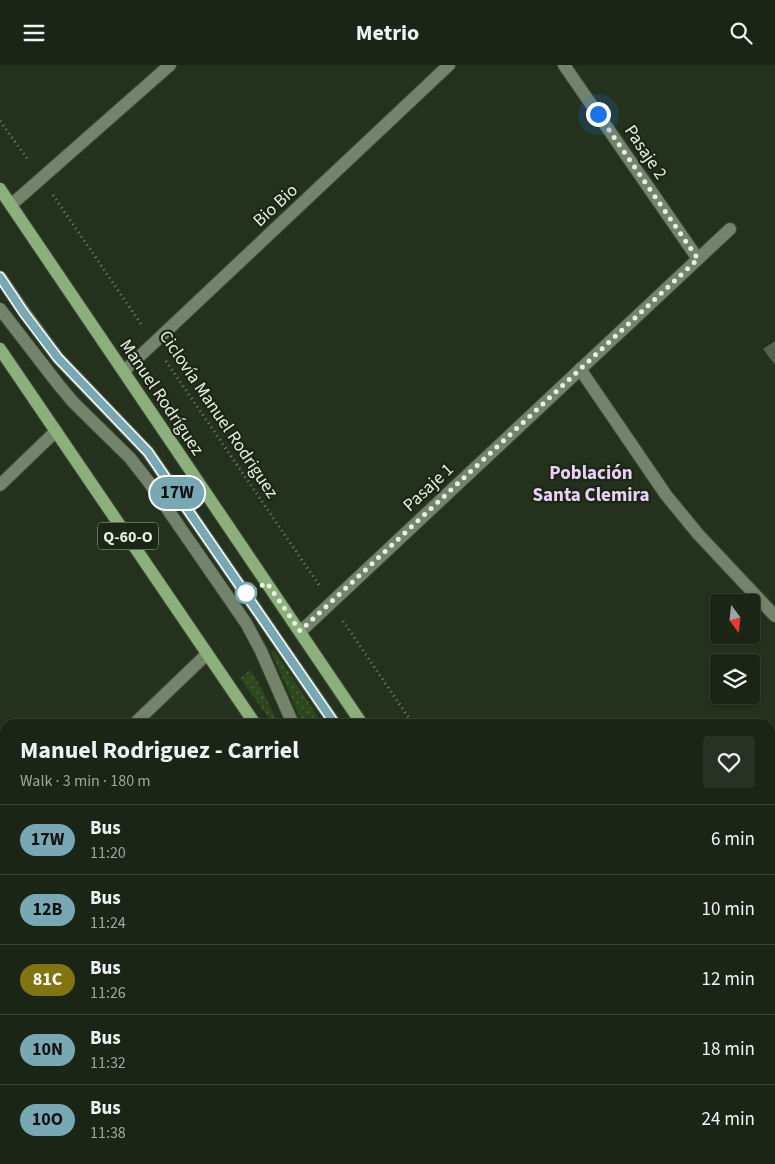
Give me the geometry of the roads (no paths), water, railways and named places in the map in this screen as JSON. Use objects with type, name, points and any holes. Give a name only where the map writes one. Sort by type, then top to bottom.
[{"type":"main road","name":"Manuel Rodríguez","points":[[0,189],[359,719]]},
{"type":"main road","name":"Q-60-O","points":[[0,349],[252,719]]},
{"type":"street","points":[[11,205],[170,65]]},
{"type":"street","name":"Pasaje 2","points":[[564,65],[698,259]]},
{"type":"street","name":"Bio Bio","points":[[124,371],[447,66]]},
{"type":"street","name":"Pasaje 1","points":[[300,631],[730,229]]},
{"type":"street","points":[[0,277],[58,358],[148,452],[332,719]]},
{"type":"street","points":[[0,309],[44,368],[125,453],[148,481],[246,623],[262,651],[291,719]]},
{"type":"street","points":[[580,369],[666,495],[698,534],[775,616]]},
{"type":"street","points":[[0,485],[56,431]]},
{"type":"street","points":[[139,719],[207,654]]},
{"type":"district","name":"Población Santa Clemira","points":[[591,483]]}]
